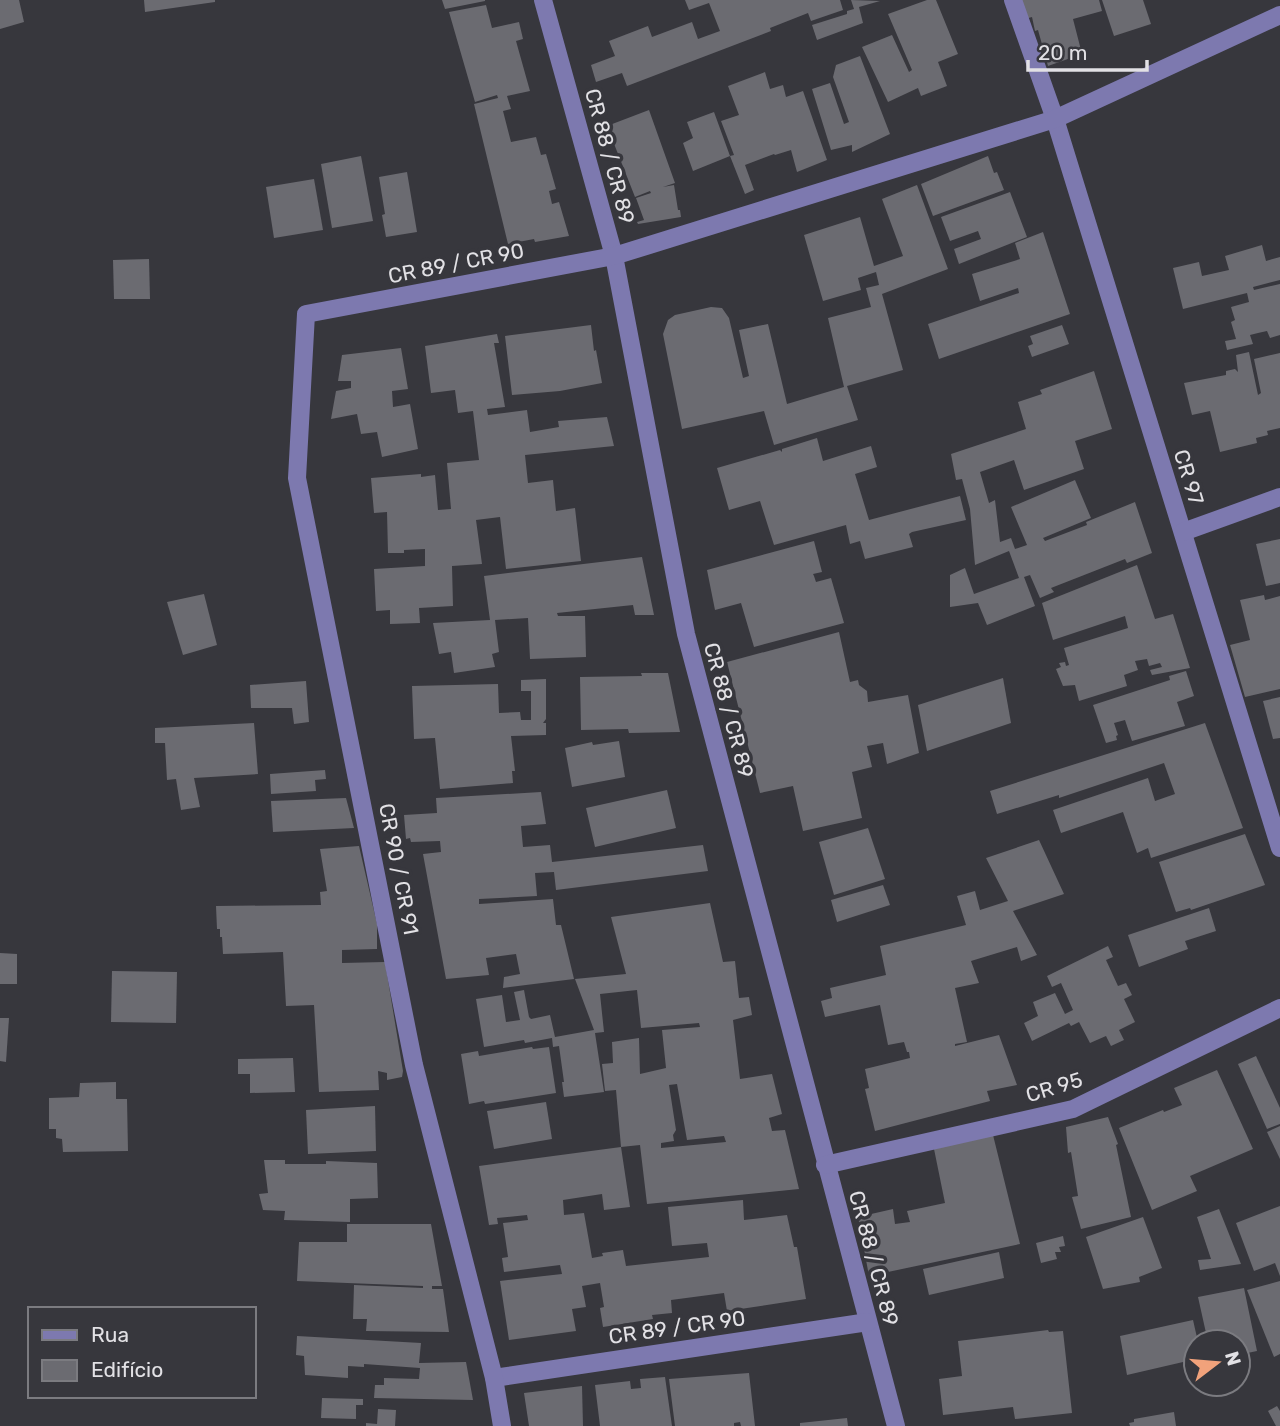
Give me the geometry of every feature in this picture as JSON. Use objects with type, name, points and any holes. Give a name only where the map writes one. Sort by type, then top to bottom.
[{"type":"street","name":"CR 88 / CR 89","points":[[543,0],[614,256],[686,634],[896,1426]]},
{"type":"street","name":"CR 97","points":[[1013,0],[1055,119],[1280,848]]},
{"type":"street","name":"CR 89 / CR 90","points":[[306,314],[614,256],[1055,119],[1280,15]]},
{"type":"street","name":"CR 90 / CR 91","points":[[306,314],[297,478],[414,1065],[494,1378],[502,1426]]},
{"type":"street","points":[[1183,531],[1280,497]]},
{"type":"street","name":"CR 95","points":[[825,1165],[1073,1109],[1280,1008]]},
{"type":"street","name":"CR 89 / CR 90","points":[[494,1378],[868,1322]]},
{"type":"building","points":[[0,0],[19,0],[24,22],[0,29]]},
{"type":"building","points":[[144,0],[215,0],[215,2],[145,12]]},
{"type":"building","points":[[442,0],[485,0],[485,1],[445,9]]},
{"type":"building","points":[[685,0],[840,0],[843,10],[811,21],[808,13],[770,28],[771,31],[627,86],[622,73],[596,82],[591,65],[615,56],[609,41],[648,26],[652,37],[692,22],[698,39],[720,31],[709,3],[689,10]]},
{"type":"building","points":[[851,0],[880,1],[859,7],[863,23],[817,40],[812,25],[847,14],[847,11],[854,9]]},
{"type":"building","points":[[927,0],[936,0],[958,54],[938,62],[947,86],[921,96],[918,88],[888,102],[862,47],[892,35],[909,72],[912,70],[888,14]]},
{"type":"building","points":[[1020,0],[1099,0],[1102,11],[1073,19],[1082,54],[1048,66],[1038,30],[1035,31],[1032,17],[1025,19]]},
{"type":"building","points":[[1102,0],[1143,0],[1151,24],[1114,36]]},
{"type":"building","points":[[486,5],[492,28],[519,22],[523,39],[516,41],[530,91],[507,96],[511,109],[503,111],[511,142],[536,137],[541,155],[546,154],[556,189],[549,191],[552,204],[559,202],[569,236],[508,244],[474,104],[498,98],[497,95],[475,102],[449,12]]},
{"type":"building","points":[[860,56],[890,134],[852,152],[852,145],[831,150],[812,89],[830,83],[844,124],[849,122],[833,77],[836,65]]},
{"type":"building","points":[[765,72],[770,89],[783,85],[786,97],[803,91],[827,160],[797,172],[791,150],[745,165],[754,190],[745,194],[730,156],[734,155],[721,121],[739,115],[728,86]]},
{"type":"building","points":[[649,110],[675,183],[663,187],[674,185],[681,217],[638,224],[637,222],[644,220],[636,198],[651,193],[650,191],[635,197],[607,126]]},
{"type":"building","points":[[714,112],[730,156],[693,171],[683,143],[693,138],[687,122]]},
{"type":"building","points":[[361,156],[373,221],[332,228],[321,164]]},
{"type":"building","points":[[988,156],[1004,190],[933,216],[921,184]]},
{"type":"building","points":[[407,172],[417,232],[386,237],[379,177]]},
{"type":"building","points":[[314,179],[323,230],[274,238],[266,187]]},
{"type":"building","points":[[917,185],[948,269],[882,294],[903,370],[847,386],[858,420],[774,445],[764,411],[682,429],[663,334],[668,320],[675,315],[711,307],[722,308],[729,318],[743,378],[749,376],[739,330],[768,324],[787,404],[844,387],[828,318],[871,307],[866,288],[879,285],[876,272],[858,278],[861,290],[823,301],[804,235],[860,217],[874,266],[903,256],[882,199]]},
{"type":"building","points":[[1010,192],[1027,237],[959,264],[954,249],[981,239],[978,231],[950,241],[941,217]]},
{"type":"building","points":[[1043,232],[1070,314],[939,359],[928,324],[1019,293],[1018,288],[980,301],[972,274],[1020,259],[1015,243]]},
{"type":"building","points":[[1262,245],[1266,261],[1280,257],[1280,280],[1253,287],[1254,290],[1280,284],[1280,335],[1270,338],[1267,331],[1250,335],[1253,344],[1227,350],[1225,341],[1236,339],[1231,322],[1235,320],[1231,307],[1249,302],[1247,293],[1183,309],[1173,268],[1199,262],[1202,276],[1229,270],[1225,256]]},
{"type":"building","points":[[149,259],[150,299],[114,299],[113,260]]},
{"type":"building","points":[[591,325],[602,383],[560,391],[512,395],[505,336]]},
{"type":"building","points":[[1062,325],[1069,344],[1032,357],[1028,346],[1033,344],[1030,336]]},
{"type":"building","points":[[497,334],[499,343],[494,343],[505,407],[487,409],[488,415],[527,410],[530,432],[559,427],[558,421],[607,417],[614,446],[525,455],[528,483],[553,480],[556,511],[575,508],[581,561],[506,569],[500,517],[476,520],[482,564],[452,566],[453,606],[419,608],[420,623],[390,624],[390,610],[376,611],[374,569],[425,566],[425,549],[388,553],[387,512],[374,513],[371,478],[435,475],[438,510],[451,509],[447,463],[479,460],[473,411],[458,413],[455,390],[431,393],[425,346]]},
{"type":"building","points":[[401,348],[408,389],[392,391],[393,407],[410,404],[418,449],[382,457],[377,432],[361,434],[357,414],[331,419],[336,391],[351,388],[351,381],[338,381],[342,355]]},
{"type":"building","points":[[1249,352],[1258,395],[1261,393],[1254,359],[1280,353],[1280,428],[1267,431],[1268,435],[1256,438],[1257,443],[1220,452],[1210,411],[1192,415],[1184,383],[1226,375],[1226,371],[1235,369],[1238,372],[1236,355]]},
{"type":"building","points":[[1094,371],[1112,429],[1075,441],[1084,469],[1024,490],[1014,460],[980,472],[989,503],[995,500],[1000,542],[1011,538],[1015,549],[1027,545],[1011,507],[1075,480],[1091,518],[1043,538],[1045,541],[1135,502],[1152,553],[1127,563],[1125,559],[1051,588],[1054,592],[1040,598],[1030,575],[1024,577],[1035,606],[987,625],[978,603],[950,607],[950,575],[965,568],[974,594],[1019,578],[1009,551],[975,565],[970,509],[962,479],[956,480],[951,454],[1026,429],[1018,402],[1042,394],[1040,390]]},
{"type":"building","points":[[817,438],[823,461],[871,446],[877,467],[855,474],[869,520],[960,496],[966,520],[912,532],[909,534],[913,547],[865,559],[860,541],[850,544],[846,525],[774,545],[760,501],[729,510],[717,468],[780,450],[782,452],[782,449]]},
{"type":"building","points":[[1280,539],[1280,583],[1266,586],[1256,544]]},
{"type":"building","points":[[814,541],[822,572],[813,574],[816,582],[831,578],[844,623],[754,647],[741,603],[715,610],[707,570]]},
{"type":"building","points":[[642,557],[654,615],[635,615],[633,605],[557,613],[558,616],[585,616],[586,657],[530,659],[528,618],[495,620],[499,652],[492,654],[495,667],[454,673],[451,652],[439,654],[433,623],[490,620],[484,576]]},
{"type":"building","points":[[1137,565],[1155,619],[1173,614],[1190,668],[1152,675],[1150,670],[1162,667],[1160,663],[1149,666],[1147,659],[1135,661],[1138,670],[1124,675],[1127,686],[1079,701],[1075,685],[1063,686],[1056,669],[1061,667],[1059,663],[1065,662],[1066,666],[1069,665],[1064,648],[1128,628],[1125,616],[1053,640],[1042,603]]},
{"type":"building","points":[[204,594],[217,645],[183,655],[167,602]]},
{"type":"building","points":[[1264,595],[1265,600],[1280,596],[1280,689],[1245,697],[1230,645],[1250,640],[1240,600]]},
{"type":"building","points":[[839,632],[850,682],[858,680],[859,685],[867,691],[868,702],[908,695],[919,753],[887,764],[883,743],[867,746],[872,767],[852,772],[862,818],[803,831],[793,786],[760,793],[727,662]]},
{"type":"building","points":[[1186,671],[1194,696],[1177,702],[1185,726],[1132,741],[1125,720],[1114,723],[1117,740],[1106,743],[1093,705],[1170,680],[1169,676]]},
{"type":"building","points":[[641,673],[668,673],[680,732],[581,730],[580,677],[642,676]]},
{"type":"building","points":[[1003,678],[1011,723],[927,751],[918,705]]},
{"type":"building","points":[[546,679],[546,719],[543,723],[546,723],[546,735],[511,736],[515,771],[512,771],[513,783],[440,789],[435,738],[414,739],[412,686],[498,684],[499,713],[520,712],[521,720],[531,720],[531,691],[521,691],[521,680]]},
{"type":"building","points":[[306,681],[309,722],[294,724],[292,708],[251,708],[250,685]]},
{"type":"building","points":[[1280,697],[1280,738],[1273,739],[1263,701]]},
{"type":"building","points":[[254,723],[258,774],[194,778],[200,807],[181,810],[176,779],[167,780],[165,743],[155,743],[155,728]]},
{"type":"building","points":[[1205,723],[1243,828],[1151,858],[1148,848],[1137,853],[1123,812],[1061,833],[1053,810],[1148,778],[1155,801],[1175,794],[1164,763],[1059,798],[1059,795],[997,814],[990,791]]},
{"type":"building","points":[[619,741],[625,777],[572,787],[565,748],[592,742],[593,745]]},
{"type":"building","points":[[325,770],[326,779],[315,780],[316,791],[271,794],[270,774]]},
{"type":"building","points":[[667,790],[676,828],[595,847],[586,808]]},
{"type":"building","points":[[541,792],[546,824],[521,826],[523,847],[550,845],[552,862],[703,845],[708,871],[556,890],[554,872],[535,873],[537,896],[479,899],[479,904],[553,899],[556,925],[561,925],[574,979],[503,988],[504,977],[520,974],[516,954],[486,958],[489,975],[446,979],[423,854],[441,852],[440,841],[411,842],[410,838],[406,839],[404,815],[437,813],[436,798]]},
{"type":"building","points":[[346,798],[354,828],[273,832],[271,801]]},
{"type":"building","points":[[868,828],[885,879],[834,895],[819,842]]},
{"type":"building","points":[[1245,834],[1265,885],[1191,910],[1190,908],[1176,912],[1159,862]]},
{"type":"building","points":[[1039,840],[1064,894],[1013,911],[1037,955],[1021,961],[1017,947],[971,961],[979,983],[955,988],[967,1042],[955,1046],[999,1035],[1017,1085],[987,1091],[990,1101],[875,1131],[865,1089],[869,1088],[865,1069],[910,1058],[909,1052],[904,1042],[888,1045],[880,1005],[825,1017],[821,1001],[832,998],[830,988],[886,975],[880,946],[966,925],[957,896],[975,891],[980,910],[1008,901],[986,858]]},
{"type":"building","points":[[359,846],[377,924],[377,949],[342,950],[342,963],[385,962],[403,1071],[402,1077],[387,1080],[387,1073],[378,1071],[379,1090],[319,1092],[314,1005],[286,1006],[283,952],[223,954],[222,937],[220,929],[217,929],[216,906],[321,905],[320,892],[327,891],[320,849]]},
{"type":"building","points":[[883,885],[890,905],[837,922],[831,900]]},
{"type":"building","points":[[710,903],[723,962],[735,961],[739,998],[749,997],[752,1015],[733,1020],[740,1079],[772,1074],[782,1114],[769,1118],[772,1131],[785,1130],[799,1189],[647,1204],[640,1145],[621,1147],[616,1090],[605,1091],[602,1064],[613,1063],[612,1042],[639,1038],[640,1074],[666,1068],[662,1030],[700,1027],[699,1023],[641,1028],[637,990],[600,994],[604,1032],[595,1033],[604,1092],[564,1097],[559,1046],[553,1047],[552,1038],[484,1047],[476,999],[502,995],[506,1022],[520,1020],[514,992],[524,990],[529,1017],[531,1019],[550,1015],[555,1037],[594,1030],[575,979],[626,974],[611,917]],"holes":[[[677,1084],[687,1140],[724,1136],[726,1142],[661,1148],[661,1143],[674,1141],[676,1130],[669,1085]]]},
{"type":"building","points":[[1209,908],[1216,931],[1185,941],[1188,949],[1139,967],[1128,935]]},
{"type":"building","points":[[1108,946],[1113,957],[1106,960],[1118,986],[1126,983],[1132,995],[1124,999],[1135,1022],[1119,1030],[1124,1040],[1111,1046],[1106,1036],[1090,1043],[1079,1022],[1071,1026],[1069,1023],[1032,1041],[1024,1023],[1038,1016],[1033,1002],[1055,993],[1065,1014],[1073,1010],[1061,983],[1052,987],[1047,976]]},
{"type":"building","points":[[0,953],[17,954],[17,984],[0,984]]},
{"type":"building","points":[[112,971],[177,972],[176,1023],[111,1022]]},
{"type":"building","points":[[0,1018],[9,1018],[6,1062],[0,1061]]},
{"type":"building","points":[[532,1047],[549,1047],[556,1093],[469,1104],[461,1054],[478,1051],[479,1056]]},
{"type":"building","points":[[1256,1056],[1280,1108],[1280,1124],[1267,1129],[1238,1064]]},
{"type":"building","points":[[293,1058],[295,1092],[250,1093],[250,1074],[238,1074],[238,1059]]},
{"type":"building","points":[[1217,1070],[1253,1149],[1190,1176],[1197,1191],[1152,1210],[1119,1128],[1182,1105],[1174,1088]]},
{"type":"building","points":[[116,1082],[116,1099],[127,1099],[128,1151],[63,1152],[62,1139],[56,1138],[56,1129],[49,1129],[49,1098],[79,1097],[80,1083]]},
{"type":"building","points":[[546,1102],[552,1139],[494,1149],[487,1111]]},
{"type":"building","points":[[375,1106],[376,1151],[308,1154],[306,1110]]},
{"type":"building","points":[[1108,1117],[1118,1144],[1116,1145],[1131,1217],[1081,1229],[1072,1197],[1078,1196],[1071,1152],[1068,1153],[1066,1127]]},
{"type":"building","points":[[1280,1126],[1280,1159],[1267,1132]]},
{"type":"building","points":[[993,1135],[1020,1244],[869,1276],[858,1217],[893,1209],[895,1224],[910,1222],[907,1211],[945,1203],[934,1149]]},
{"type":"building","points":[[621,1147],[630,1207],[604,1210],[602,1194],[563,1200],[564,1215],[584,1213],[592,1258],[603,1256],[602,1253],[623,1250],[626,1266],[709,1257],[707,1243],[672,1246],[668,1207],[743,1200],[744,1220],[787,1215],[794,1247],[797,1247],[806,1299],[727,1311],[724,1293],[671,1300],[672,1313],[652,1315],[653,1319],[603,1327],[600,1308],[604,1307],[600,1283],[582,1286],[586,1307],[572,1309],[576,1331],[509,1340],[500,1281],[562,1274],[560,1265],[504,1272],[502,1258],[508,1257],[503,1223],[528,1220],[527,1215],[497,1218],[498,1224],[489,1225],[479,1166]]},
{"type":"building","points":[[264,1160],[285,1160],[285,1164],[326,1164],[326,1161],[377,1163],[378,1198],[350,1199],[350,1222],[284,1220],[285,1211],[263,1210],[259,1194],[268,1193]]},
{"type":"building","points":[[1280,1206],[1280,1276],[1275,1263],[1254,1271],[1236,1223]]},
{"type":"building","points":[[1219,1209],[1241,1264],[1200,1270],[1198,1260],[1211,1259],[1197,1217]]},
{"type":"building","points":[[1143,1217],[1162,1268],[1139,1277],[1140,1282],[1103,1289],[1086,1237]]},
{"type":"building","points":[[347,1224],[431,1224],[442,1286],[432,1286],[432,1289],[443,1289],[449,1332],[366,1331],[367,1319],[353,1319],[354,1285],[423,1286],[297,1281],[299,1242],[347,1242]]},
{"type":"building","points":[[1063,1236],[1065,1246],[1059,1247],[1061,1252],[1055,1252],[1057,1259],[1041,1263],[1036,1243]]},
{"type":"building","points":[[999,1252],[1004,1278],[929,1295],[923,1269]]},
{"type":"building","points":[[1280,1281],[1280,1354],[1274,1357],[1247,1290]]},
{"type":"building","points":[[1244,1288],[1257,1351],[1252,1352],[1252,1328],[1205,1328],[1198,1297]]},
{"type":"building","points":[[1193,1320],[1195,1328],[1182,1328],[1182,1362],[1127,1375],[1120,1336]]},
{"type":"building","points":[[1048,1330],[1063,1331],[1072,1413],[1015,1419],[1013,1407],[943,1415],[939,1379],[962,1376],[958,1341]]},
{"type":"building","points":[[297,1336],[421,1343],[419,1363],[466,1362],[473,1400],[374,1398],[375,1385],[384,1385],[384,1378],[419,1379],[420,1368],[364,1364],[364,1367],[348,1366],[348,1378],[305,1375],[304,1356],[296,1355]]},
{"type":"building","points":[[749,1373],[755,1426],[741,1426],[740,1422],[734,1423],[734,1426],[675,1426],[669,1379]]},
{"type":"building","points":[[665,1377],[672,1426],[600,1426],[595,1385],[630,1381],[631,1389],[641,1388],[640,1379]]},
{"type":"building","points":[[582,1386],[583,1426],[529,1426],[524,1393]]},
{"type":"building","points":[[322,1398],[363,1399],[363,1405],[356,1405],[356,1419],[321,1418]]},
{"type":"building","points":[[1277,1406],[1280,1411],[1280,1426],[1276,1426],[1268,1411]]},
{"type":"building","points":[[378,1409],[396,1410],[395,1426],[366,1426],[366,1423],[377,1424]]},
{"type":"building","points":[[1174,1412],[1176,1426],[1130,1426],[1129,1423],[1134,1422],[1134,1419]]},
{"type":"building","points":[[847,1418],[848,1426],[800,1426],[800,1423]]}]
